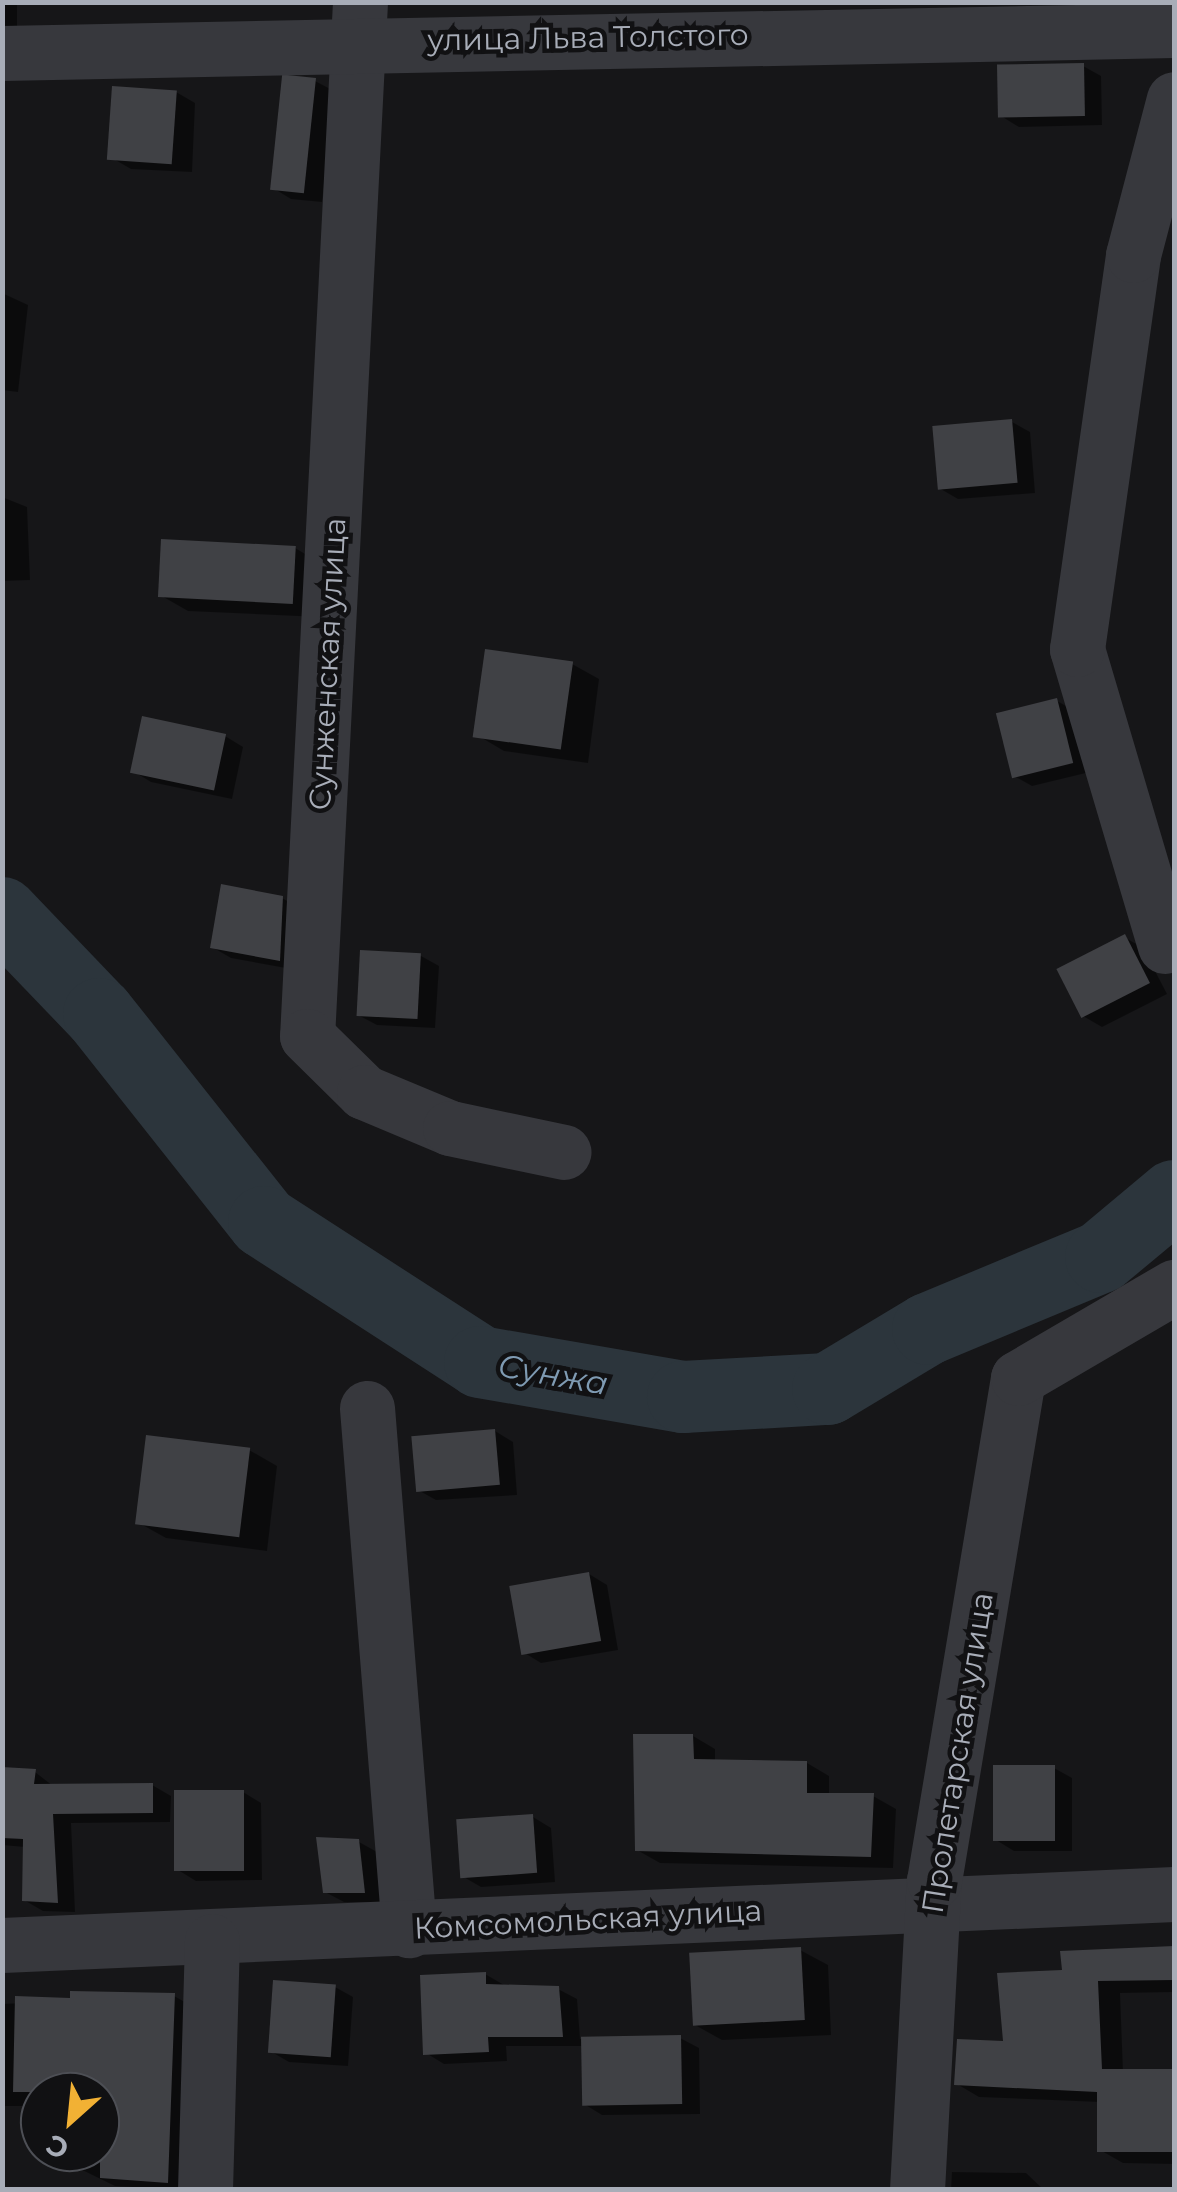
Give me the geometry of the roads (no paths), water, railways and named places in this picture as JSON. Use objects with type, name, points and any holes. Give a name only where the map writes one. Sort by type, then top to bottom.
[{"type":"street","name":"улица Льва Толстого","points":[[2,53],[359,22],[1174,30]]},
{"type":"street","name":"Сунженская улица","points":[[359,22],[307,1036],[364,1092],[450,1128],[564,1152]]},
{"type":"street","points":[[1165,946],[1078,648],[1133,255],[1174,99]]},
{"type":"street","name":"Пролетарская улица","points":[[917,2190],[932,1902],[1018,1378],[1174,1287]]},
{"type":"street","points":[[367,1408],[409,1930]]},
{"type":"street","name":"Комсомольская улица","points":[[2,1945],[212,1941],[932,1902],[1174,1894]]},
{"type":"street","points":[[205,2190],[212,1941]]},
{"type":"waterway","name":"Сунжа","points":[[2,913],[99,1014],[264,1222],[480,1362],[683,1397],[828,1389],[928,1329],[1101,1257],[1174,1196]]}]
